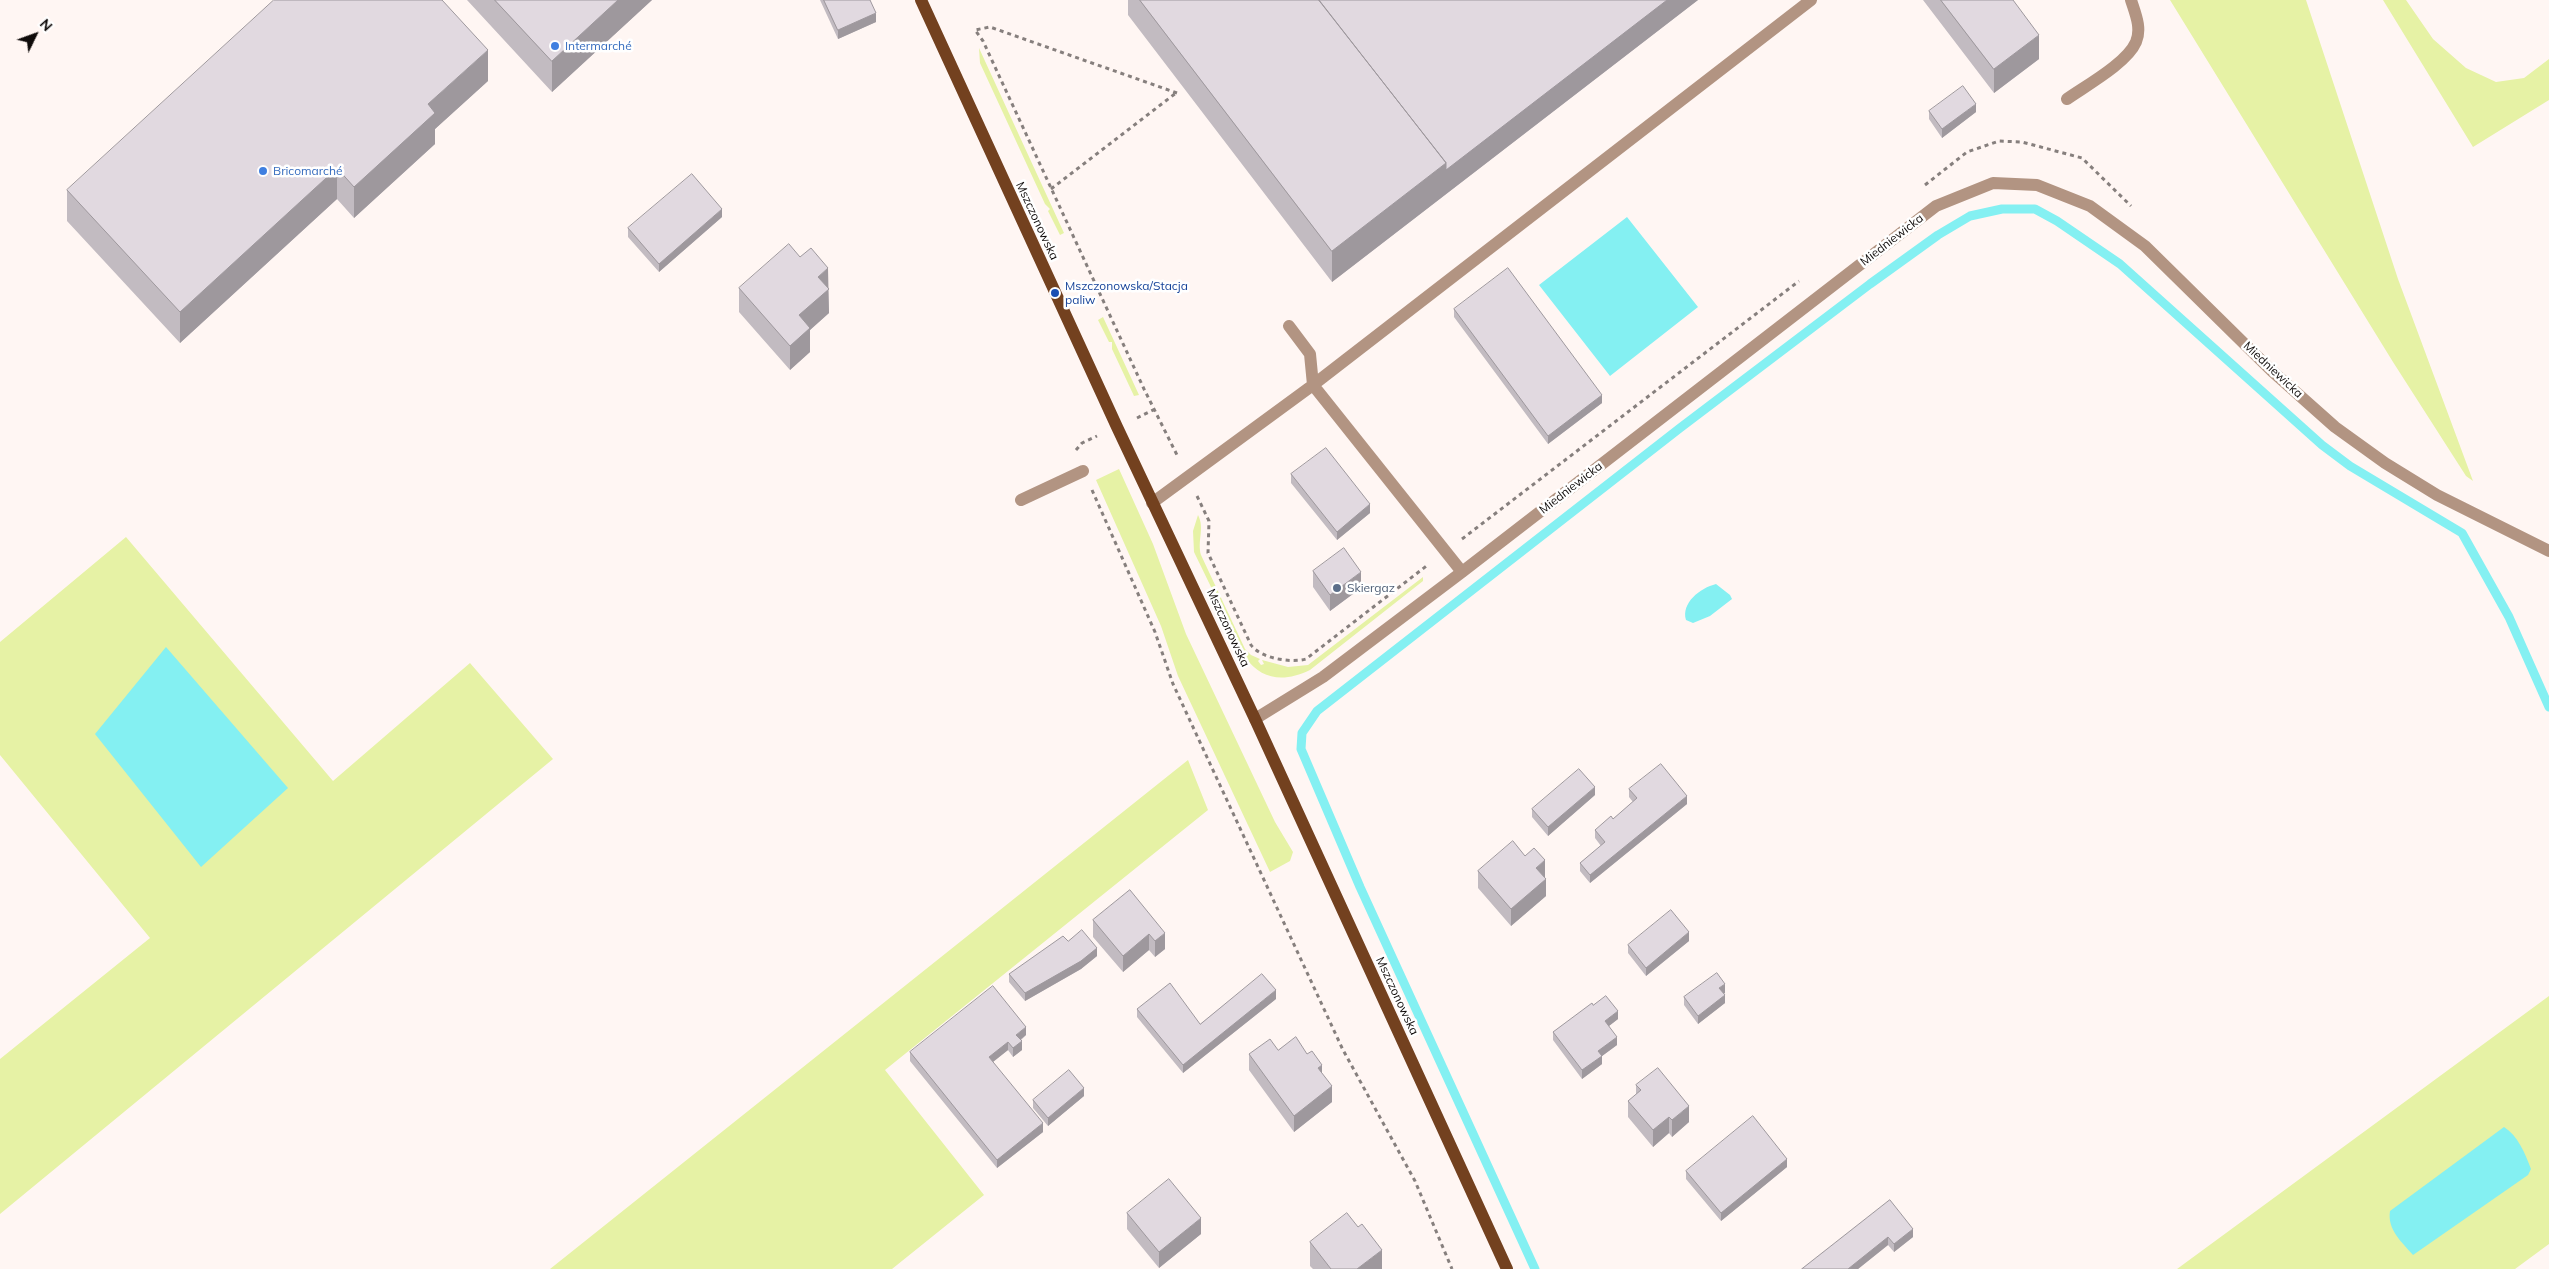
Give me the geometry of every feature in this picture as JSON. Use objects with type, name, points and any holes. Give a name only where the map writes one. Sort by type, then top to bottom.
[{"type":"main road","name":"Mszczonowska","points":[[921,0],[1152,503],[1255,719],[1507,1269]]},
{"type":"street","points":[[1152,503],[1313,385],[1811,0]]},
{"type":"street","points":[[2067,99],[2125,57],[2136,41],[2138,19],[2131,0]]},
{"type":"street","name":"Miedniewicka","points":[[1255,719],[1323,677],[1936,206],[1993,183],[2037,185],[2090,206],[2145,246],[2272,371],[2335,427],[2385,463],[2437,495],[2549,551]]},
{"type":"street","points":[[1289,326],[1310,354],[1313,385],[1462,572]]},
{"type":"street","points":[[1021,500],[1083,471]]},
{"type":"path","points":[[1051,189],[1177,93],[990,27],[975,30],[984,41],[1051,189],[1174,449]]},
{"type":"path","points":[[2022,142],[2082,158],[2132,207]]},
{"type":"path","points":[[1143,415],[1155,409]]},
{"type":"path","points":[[1083,471],[1155,632],[1173,684],[1344,1050],[1415,1181],[1452,1269]]},
{"type":"path","points":[[1207,516],[1210,526],[1207,543],[1208,553],[1251,646],[1258,652],[1275,658],[1293,661],[1306,659],[1423,569]]},
{"type":"green space","points":[[2170,0],[2306,0],[2398,279],[2473,481],[2466,476],[2393,362]]},
{"type":"green space","points":[[2383,0],[2406,0],[2433,39],[2466,68],[2496,82],[2524,78],[2549,59],[2549,100],[2473,147]]},
{"type":"green space","points":[[979,48],[1064,233],[1060,235],[1048,211],[1050,209],[1045,204],[980,63]]},
{"type":"green space","points":[[1103,317],[1139,395],[1134,396],[1112,349],[1112,342],[1109,342],[1098,320]]},
{"type":"green space","points":[[1119,469],[1153,544],[1186,634],[1275,822],[1293,852],[1290,861],[1270,872],[1178,676],[1161,626],[1096,480]]},
{"type":"green space","points":[[1198,515],[1201,525],[1201,555],[1245,649],[1251,655],[1260,659],[1258,661],[1261,665],[1264,664],[1262,660],[1288,667],[1308,665],[1423,577],[1423,581],[1310,670],[1292,676],[1274,677],[1266,675],[1252,665],[1245,657],[1194,552],[1193,531]]},
{"type":"green space","points":[[126,537],[333,781],[470,663],[553,759],[0,1214],[0,1059],[150,938],[0,755],[0,642]]},
{"type":"green space","points":[[1188,760],[1208,810],[885,1070],[984,1195],[892,1269],[550,1269]]},
{"type":"green space","points":[[2549,996],[2549,1244],[2515,1269],[2177,1269]]},
{"type":"water","points":[[1627,217],[1698,307],[1610,376],[1539,285]]},
{"type":"water","points":[[1716,584],[1730,595],[1732,599],[1710,616],[1693,623],[1686,620],[1686,608],[1693,597],[1704,589]]},
{"type":"water","points":[[166,647],[288,788],[201,867],[95,734]]},
{"type":"water","points":[[2504,1127],[2513,1135],[2524,1151],[2531,1169],[2528,1175],[2413,1255],[2393,1230],[2390,1211]]},
{"type":"building","name":"Bricomarché","points":[[274,0],[442,0],[488,50],[428,104],[435,113],[354,187],[337,168],[180,312],[67,190]]},
{"type":"building","points":[[495,0],[618,0],[552,61]]},
{"type":"building","points":[[824,0],[870,0],[876,13],[838,30]]},
{"type":"building","points":[[1140,0],[1319,0],[1446,163],[1332,251]]},
{"type":"building","points":[[1319,0],[1667,0],[1446,170],[1446,163]]},
{"type":"building","points":[[1941,0],[2013,0],[2039,35],[1994,69]]},
{"type":"building","points":[[1963,86],[1976,104],[1942,129],[1929,111]]},
{"type":"building","points":[[692,174],[722,209],[659,264],[628,228]]},
{"type":"building","points":[[789,244],[800,257],[811,248],[828,268],[818,277],[829,289],[799,315],[810,328],[790,346],[739,288]]},
{"type":"building","points":[[1508,268],[1602,395],[1548,436],[1454,309]]},
{"type":"building","points":[[1326,448],[1370,504],[1337,532],[1291,474]]},
{"type":"building","points":[[1344,548],[1361,572],[1330,595],[1313,571]]},
{"type":"building","points":[[1661,764],[1687,796],[1590,875],[1580,863],[1605,842],[1595,830],[1611,816],[1613,819],[1637,798],[1629,789]]},
{"type":"building","points":[[1579,769],[1595,787],[1548,827],[1532,809]]},
{"type":"building","points":[[1513,841],[1525,856],[1534,848],[1545,860],[1536,868],[1546,879],[1511,909],[1478,871]]},
{"type":"building","points":[[1130,890],[1165,933],[1155,941],[1149,934],[1123,956],[1093,920]]},
{"type":"building","points":[[1671,910],[1689,932],[1646,968],[1628,945]]},
{"type":"building","points":[[1082,930],[1097,948],[1081,961],[1025,993],[1009,974],[1063,936],[1068,941]]},
{"type":"building","points":[[1717,973],[1725,984],[1719,988],[1725,995],[1698,1016],[1684,997]]},
{"type":"building","points":[[1262,974],[1276,990],[1183,1065],[1137,1009],[1170,983],[1200,1024]]},
{"type":"building","points":[[993,986],[1026,1027],[1016,1035],[1022,1041],[1013,1048],[1008,1042],[989,1057],[1043,1123],[997,1160],[910,1052]]},
{"type":"building","points":[[1606,996],[1618,1011],[1605,1021],[1617,1037],[1598,1051],[1602,1056],[1582,1070],[1553,1032],[1592,1003],[1593,1005]]},
{"type":"building","points":[[1296,1037],[1307,1054],[1312,1051],[1322,1065],[1318,1068],[1332,1086],[1294,1116],[1249,1054],[1270,1039],[1278,1050]]},
{"type":"building","points":[[1658,1068],[1689,1106],[1672,1120],[1669,1117],[1653,1130],[1628,1101],[1641,1090],[1636,1085]]},
{"type":"building","points":[[1069,1070],[1084,1088],[1048,1118],[1033,1100]]},
{"type":"building","points":[[1753,1116],[1787,1159],[1721,1213],[1686,1171]]},
{"type":"building","points":[[1169,1179],[1201,1218],[1159,1252],[1127,1213]]},
{"type":"building","points":[[1890,1200],[1913,1229],[1894,1244],[1888,1237],[1848,1269],[1802,1269]]},
{"type":"building","points":[[1347,1213],[1358,1227],[1362,1224],[1382,1250],[1357,1269],[1331,1269],[1310,1242]]},
{"type":"waterway","points":[[1535,1269],[1360,887],[1301,749],[1302,733],[1317,711],[1680,428],[1870,284],[1938,235],[1970,216],[2002,209],[2035,209],[2057,221],[2120,264],[2322,445],[2350,466],[2462,533],[2509,617],[2549,707]]},
{"type":"place","name":"Intermarché","points":[[555,46]]},
{"type":"place","name":"Bricomarché","points":[[263,171]]},
{"type":"place","name":"Mszczonowska/Stacja paliw","points":[[1055,293]]},
{"type":"place","name":"Skiergaz","points":[[1337,588]]}]
